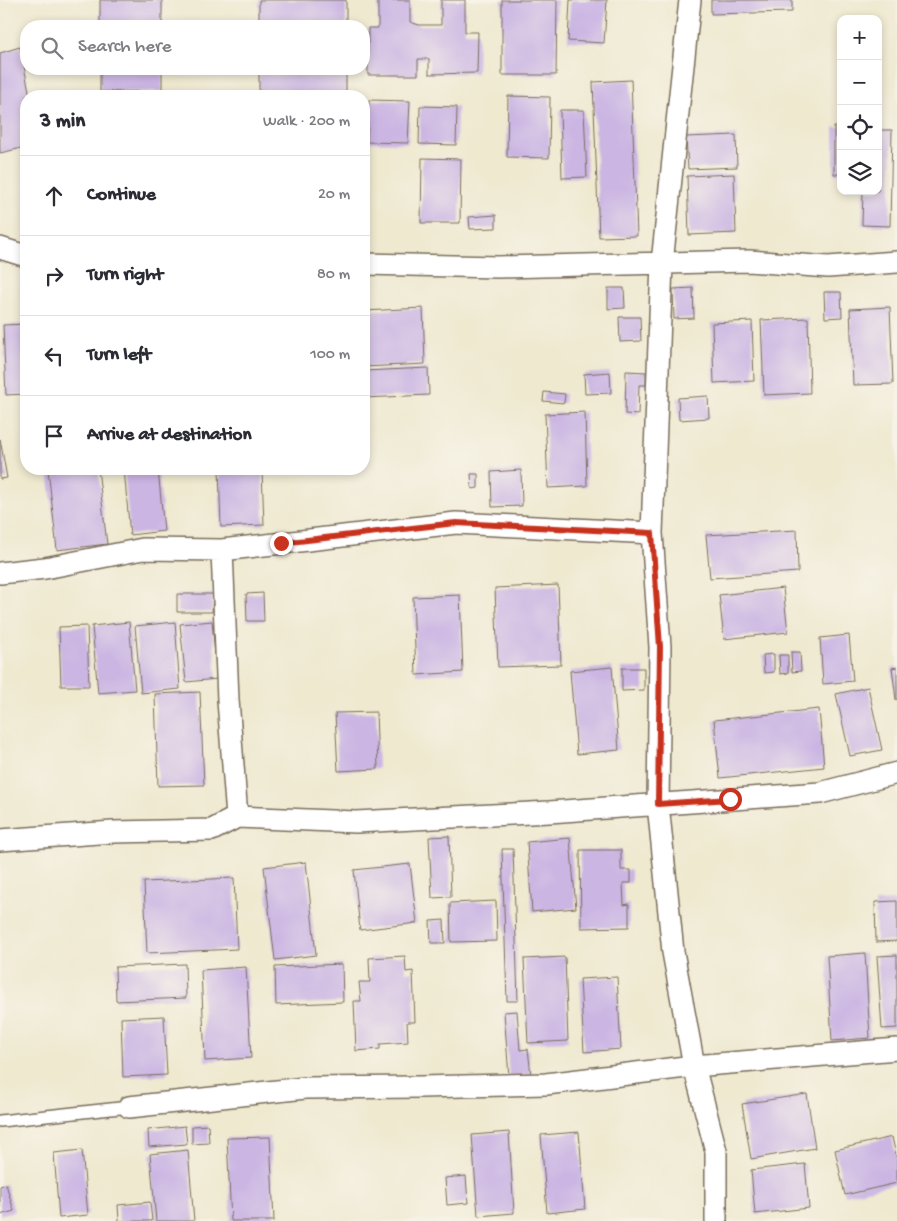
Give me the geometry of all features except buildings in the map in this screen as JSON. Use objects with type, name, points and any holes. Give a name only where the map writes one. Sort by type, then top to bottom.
[{"type":"street","points":[[690,0],[662,263],[652,533],[660,647],[658,804],[673,952],[694,1066],[716,1151],[716,1221]]},
{"type":"street","points":[[0,248],[20,254]]},
{"type":"street","points":[[370,264],[498,267],[749,261],[828,267],[897,262]]},
{"type":"street","points":[[0,573],[45,568],[144,549],[222,550],[456,523],[652,533]]},
{"type":"street","points":[[222,550],[228,700],[237,817]]},
{"type":"street","points":[[0,840],[113,832],[212,830],[237,817],[356,822],[549,812],[820,793],[897,773]]},
{"type":"street","points":[[129,1107],[306,1088],[546,1084],[694,1066],[897,1049]]},
{"type":"lane","points":[[0,1121],[129,1107]]},
{"type":"route","points":[[281,543],[456,523],[652,533],[660,647],[658,804],[730,799]]}]
